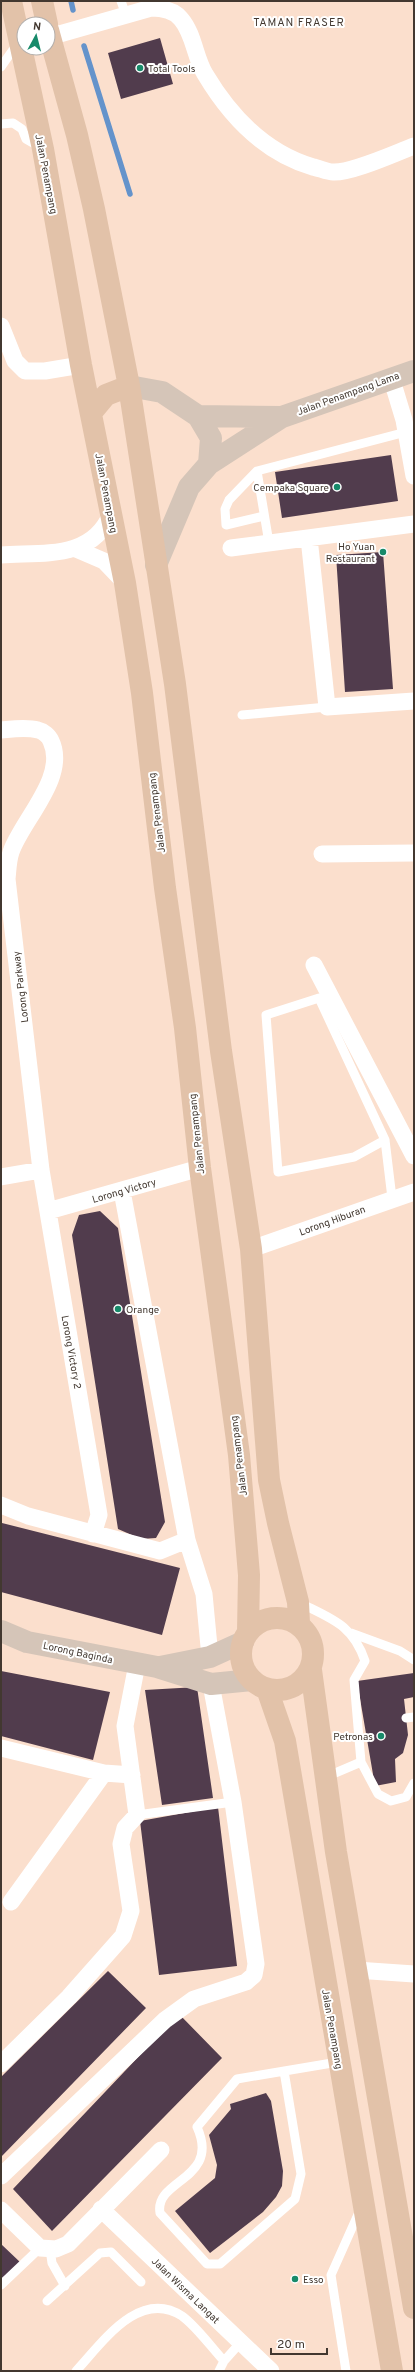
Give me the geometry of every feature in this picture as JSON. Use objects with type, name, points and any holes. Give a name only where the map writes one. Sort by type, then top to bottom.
[{"type":"main road","name":"Jalan Penampang","points":[[12,1],[16,20]]},
{"type":"main road","points":[[42,1],[45,16]]},
{"type":"main road","name":"Jalan Penampang","points":[[23,56],[91,413],[125,583],[142,693],[165,888],[185,1028],[200,1168],[239,1456],[249,1575],[245,1637]]},
{"type":"main road","points":[[55,56],[77,134],[129,386],[175,684],[216,1004],[251,1249],[269,1480],[298,1602],[299,1624]]},
{"type":"main road","name":"Jalan Penampang Lama","points":[[156,565],[189,487],[209,464],[282,417],[414,370]]},
{"type":"main road","points":[[91,413],[106,395],[129,386],[162,392],[198,416],[211,438],[209,464]]},
{"type":"main road","name":"Jalan Penampang Lama","points":[[198,416],[282,417]]},
{"type":"main road","points":[[185,1028],[196,1011],[203,1006],[216,1004]]},
{"type":"main road","points":[[311,1670],[300,1683],[284,1690],[260,1684],[244,1669],[241,1655],[245,1637],[258,1622],[272,1618],[286,1618],[299,1624],[310,1637],[314,1653],[311,1670],[318,1712],[325,1777],[356,1970],[414,2308]]},
{"type":"main road","name":"Lorong Baginda","points":[[1,1632],[27,1642],[147,1666],[211,1684],[260,1684]]},
{"type":"main road","name":"Lorong Baginda","points":[[147,1666],[210,1657],[245,1637]]},
{"type":"main road","name":"Jalan Penampang","points":[[260,1684],[285,1741],[338,2062],[392,2371]]},
{"type":"street","points":[[56,28],[124,8],[165,9],[180,18],[186,26],[204,74],[231,111],[270,149],[291,158],[334,172],[369,164],[414,146]]},
{"type":"street","points":[[1,326],[15,361],[25,371],[45,371],[82,365]]},
{"type":"street","points":[[391,377],[405,426],[414,476]]},
{"type":"street","points":[[1,555],[76,549],[94,540],[101,532],[111,514]]},
{"type":"street","points":[[231,548],[414,524]]},
{"type":"street","points":[[309,538],[327,707],[414,701]]},
{"type":"street","points":[[76,549],[104,561],[125,583]]},
{"type":"street","name":"Lorong Parkway","points":[[1,730],[28,728],[40,730],[49,737],[55,750],[48,783],[11,852],[7,879],[41,1170]]},
{"type":"street","points":[[322,854],[414,853]]},
{"type":"street","points":[[314,964],[414,1156]]},
{"type":"street","name":"Lorong Victory","points":[[48,1211],[200,1168]]},
{"type":"street","points":[[1,1176],[41,1170]]},
{"type":"street","name":"Lorong Victory 2","points":[[41,1170],[99,1515],[93,1534]]},
{"type":"street","points":[[122,1191],[187,1540],[204,1594],[210,1657]]},
{"type":"street","name":"Lorong Hiburan","points":[[251,1249],[392,1198],[414,1192]]},
{"type":"street","points":[[1,1505],[28,1516],[160,1551],[187,1540]]},
{"type":"street","points":[[1,2064],[69,1997],[123,1936],[131,1911],[121,1844],[125,1828],[137,1815],[125,1726],[147,1666]]},
{"type":"street","points":[[1,2176],[165,2020],[194,1999],[246,1982],[254,1976],[256,1964],[233,1802],[211,1684]]},
{"type":"street","points":[[1,1748],[104,1773],[132,1775]]},
{"type":"street","points":[[11,1902],[104,1773]]},
{"type":"street","points":[[356,1970],[414,1974]]},
{"type":"street","points":[[1,2210],[45,2248],[56,2249],[68,2244],[161,2150]]},
{"type":"street","name":"Jalan Wisma Langat","points":[[101,2209],[241,2342],[266,2369]]},
{"type":"lane","points":[[1,67],[16,45]]},
{"type":"lane","points":[[1,124],[13,123],[22,129],[26,139],[42,149]]},
{"type":"lane","points":[[264,516],[226,525],[225,509],[229,500],[257,471],[405,426]]},
{"type":"lane","points":[[257,471],[269,543]]},
{"type":"lane","points":[[242,715],[327,707]]},
{"type":"lane","points":[[385,1140],[354,1157],[278,1172],[266,1015],[318,998],[385,1140],[392,1198]]},
{"type":"lane","points":[[298,1602],[334,1620],[351,1633],[400,1651],[414,1660]]},
{"type":"lane","points":[[351,1633],[359,1645],[365,1662],[354,1680],[361,1724],[361,1762],[378,1794],[391,1801],[406,1797],[414,1783]]},
{"type":"lane","points":[[325,1777],[361,1762]]},
{"type":"lane","points":[[137,1815],[233,1802]]},
{"type":"lane","points":[[284,2071],[301,2174],[295,2199],[220,2264],[207,2264],[160,2213],[161,2199],[200,2163],[203,2141],[197,2127],[237,2079],[284,2071],[338,2062]]},
{"type":"lane","points":[[346,2371],[331,2275],[363,2203]]},
{"type":"lane","points":[[401,2237],[414,2280]]},
{"type":"lane","points":[[1,2285],[45,2248],[52,2264],[65,2286]]},
{"type":"lane","points":[[47,2301],[100,2253],[106,2251],[111,2252],[141,2282]]},
{"type":"lane","points":[[76,2371],[131,2315],[154,2307],[168,2309],[183,2317],[224,2361]]},
{"type":"lane","points":[[219,2371],[224,2361],[241,2342]]},
{"type":"building","name":"Total Tools","points":[[160,38],[173,84],[121,99],[108,53]]},
{"type":"building","name":"Cempaka Square","points":[[391,455],[398,501],[282,518],[275,472]]},
{"type":"building","points":[[383,552],[393,689],[345,692],[336,555]]},
{"type":"building","points":[[100,1211],[118,1228],[165,1522],[156,1538],[141,1539],[118,1529],[72,1235],[79,1215]]},
{"type":"building","points":[[2,1523],[180,1568],[162,1635],[1,1592]]},
{"type":"building","points":[[1,1671],[110,1692],[93,1760],[1,1736]]},
{"type":"building","points":[[414,1673],[414,1697],[404,1699],[408,1735],[403,1753],[395,1759],[396,1782],[375,1786],[357,1681]]},
{"type":"building","points":[[197,1687],[213,1798],[162,1805],[145,1690]]},
{"type":"building","points":[[218,1807],[237,1966],[159,1975],[140,1821]]},
{"type":"building","points":[[108,1971],[146,2008],[1,2157],[1,2077]]},
{"type":"building","points":[[179,2014],[222,2058],[52,2231],[13,2189]]},
{"type":"building","points":[[266,2093],[271,2101],[283,2171],[282,2186],[276,2197],[263,2212],[210,2253],[175,2211],[215,2178],[217,2165],[209,2135],[231,2109],[230,2104]]},
{"type":"building","points":[[1,2244],[21,2263],[1,2279]]},
{"type":"waterway","points":[[71,1],[73,10]]},
{"type":"waterway","points":[[84,46],[130,194]]},
{"type":"place","name":"Total Tools","points":[[140,68]]},
{"type":"place","name":"Cempaka Square","points":[[337,487]]},
{"type":"place","name":"Ho Yuan Restaurant","points":[[383,552]]},
{"type":"place","name":"Orange","points":[[118,1309]]},
{"type":"place","name":"Petronas","points":[[381,1736]]},
{"type":"place","name":"Esso","points":[[295,2279]]},
{"type":"district","name":"TAMAN FRASER","points":[[299,22]]}]
